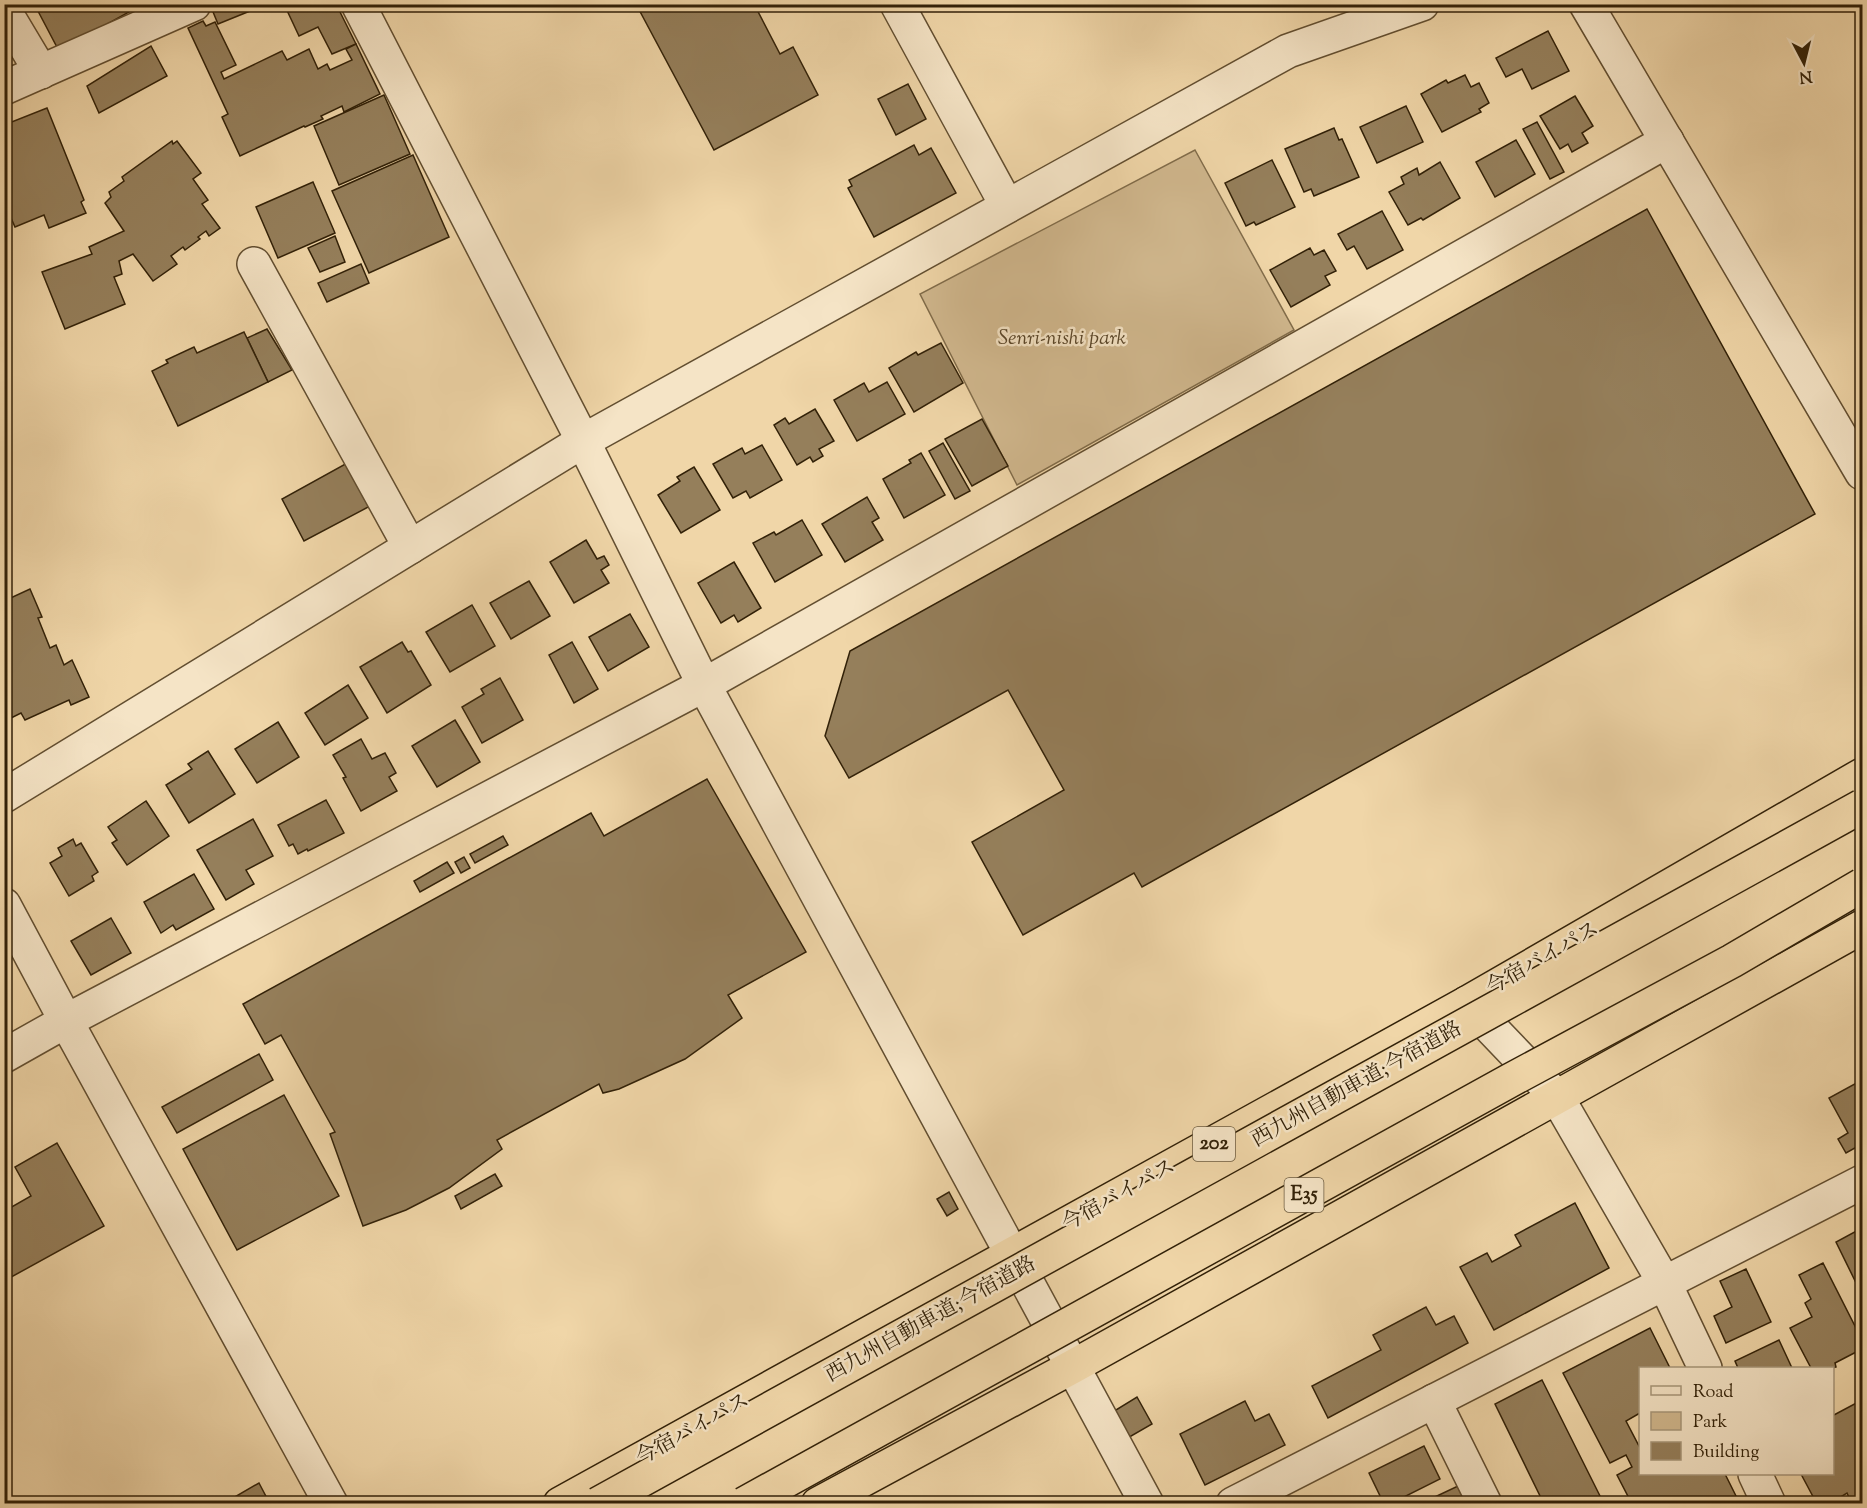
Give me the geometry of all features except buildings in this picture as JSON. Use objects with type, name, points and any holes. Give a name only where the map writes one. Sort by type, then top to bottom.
[{"type":"highway","name":"今宿バイパス","points":[[560,1503],[1467,1003],[1863,775]]},
{"type":"highway","name":"西九州自動車道;今宿道路","points":[[598,1503],[1863,806]]},
{"type":"highway","name":"E35","points":[[744,1503],[1498,1087],[1732,961],[1863,885]]},
{"type":"highway","points":[[818,1503],[1072,1367],[1863,927]]},
{"type":"street","points":[[4,88],[194,4]]},
{"type":"street","points":[[358,4],[583,441],[704,685],[1147,1503]]},
{"type":"street","points":[[897,4],[1007,206]]},
{"type":"street","points":[[4,796],[583,441],[1288,51],[1422,4]]},
{"type":"street","points":[[1586,4],[1863,473]]},
{"type":"street","points":[[4,10],[41,72]]},
{"type":"street","points":[[4,1056],[66,1021],[704,685],[1667,141]]},
{"type":"street","points":[[254,264],[410,547]]},
{"type":"street","points":[[4,905],[332,1503]]},
{"type":"street","points":[[1467,1003],[1557,1097],[1665,1284],[1705,1367]]},
{"type":"street","points":[[1233,1503],[1863,1182]]},
{"type":"street","points":[[1434,1401],[1485,1503]]},
{"type":"street","points":[[1756,1475],[1769,1503]]},
{"type":"green space","name":"Senri-nishi park","points":[[1195,150],[1294,330],[1017,485],[920,294]]}]
